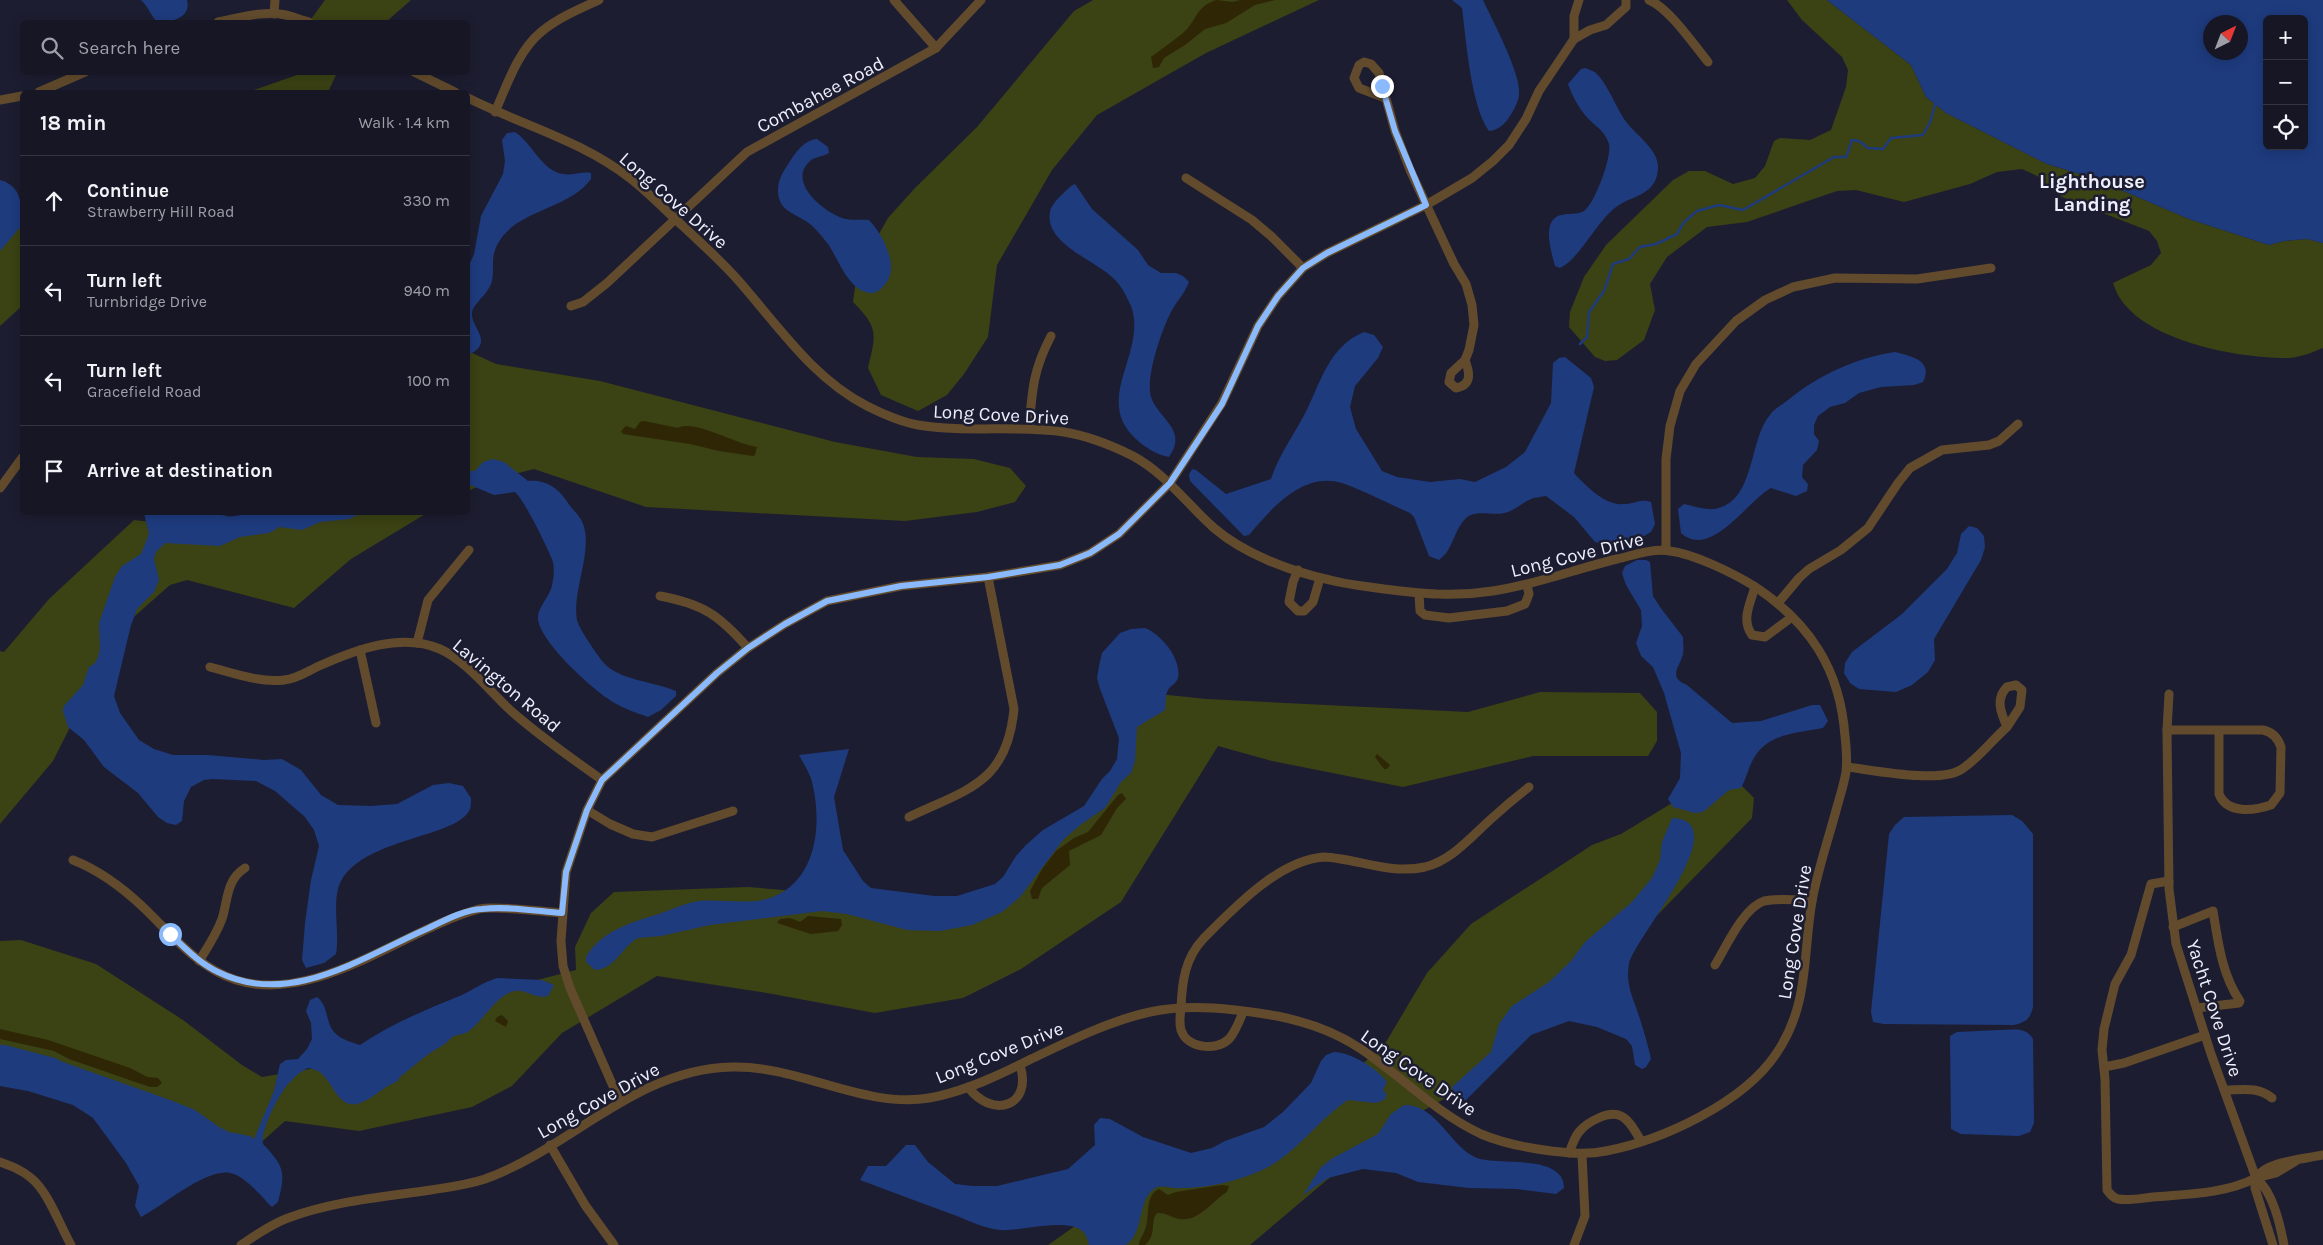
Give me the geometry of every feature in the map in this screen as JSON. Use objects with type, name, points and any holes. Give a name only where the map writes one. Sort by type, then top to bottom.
[{"type":"street","points":[[274,14],[275,0]]},
{"type":"street","points":[[495,112],[519,58],[540,32],[574,11],[599,0]]},
{"type":"street","points":[[894,0],[936,48]]},
{"type":"street","name":"Combahee Road","points":[[571,306],[583,302],[606,283],[747,152],[936,48],[981,0]]},
{"type":"street","points":[[1574,38],[1574,16],[1579,0]]},
{"type":"street","points":[[620,1102],[570,988],[563,966],[561,941],[566,872],[587,810],[602,780],[717,673],[748,648],[785,624],[827,601],[901,586],[988,577],[1060,565],[1090,553],[1119,534],[1170,483],[1222,404],[1258,326],[1278,296],[1303,268],[1327,253],[1426,205],[1472,178],[1509,145],[1526,119],[1539,91],[1574,38],[1611,21],[1626,7],[1626,0]]},
{"type":"street","points":[[1649,0],[1655,2],[1667,14],[1708,62]]},
{"type":"street","points":[[228,20],[274,14],[302,20]]},
{"type":"street","points":[[44,90],[78,75]]},
{"type":"street","points":[[419,75],[442,90]]},
{"type":"street","points":[[0,100],[20,96]]},
{"type":"street","points":[[1385,98],[1395,131],[1426,205],[1454,264],[1466,284],[1472,305],[1474,325],[1465,360]]},
{"type":"street","name":"Long Cove Drive","points":[[241,1245],[262,1231],[289,1217],[368,1199],[472,1184],[505,1172],[620,1102],[653,1084],[688,1072],[730,1067],[775,1070],[870,1096],[906,1099],[931,1098],[968,1086],[1020,1065],[1090,1032],[1148,1012],[1181,1008],[1196,1007],[1282,1017],[1323,1028],[1360,1048],[1443,1111],[1482,1134],[1528,1148],[1582,1155],[1612,1150],[1673,1129],[1735,1096],[1758,1077],[1777,1054],[1799,1008],[1804,980],[1812,901],[1847,768],[1844,720],[1834,680],[1822,652],[1806,630],[1778,603],[1755,587],[1713,564],[1666,549],[1582,567],[1527,585],[1457,596],[1419,594],[1320,578],[1260,557],[1231,542],[1211,526],[1170,483],[1151,467],[1091,437],[1058,431],[918,425],[873,409],[853,398],[799,353],[732,272],[629,177],[589,151],[495,112],[470,99]]},
{"type":"street","points":[[1186,178],[1252,220],[1303,268]]},
{"type":"street","points":[[1666,549],[1666,459],[1670,426],[1680,391],[1696,364],[1736,321],[1765,300],[1793,287],[1835,278],[1917,279],[1992,268]]},
{"type":"street","points":[[1029,430],[1032,382],[1039,358],[1051,336]]},
{"type":"street","points":[[1778,603],[1798,578],[1841,550],[1868,528],[1910,468],[1942,450],[1999,441],[2018,424]]},
{"type":"street","points":[[0,488],[20,461]]},
{"type":"street","points":[[417,643],[428,600],[469,550]]},
{"type":"street","points":[[1298,570],[1293,582],[1289,602],[1298,611],[1304,611],[1313,602],[1320,578]]},
{"type":"street","points":[[908,817],[982,781],[1005,752],[1012,731],[1014,709],[988,577]]},
{"type":"street","points":[[1419,594],[1420,611],[1425,615],[1449,618],[1507,611],[1525,604],[1529,594],[1527,585]]},
{"type":"street","points":[[1755,587],[1746,620],[1747,628],[1752,635],[1758,638],[1765,637],[1792,617]]},
{"type":"street","points":[[660,596],[700,606],[731,628],[748,648]]},
{"type":"street","name":"Lavington Road","points":[[210,667],[266,680],[285,680],[360,650],[381,644],[417,643],[440,650],[459,663],[509,709],[602,780]]},
{"type":"street","points":[[360,650],[376,723]]},
{"type":"street","name":"Yacht Cove Drive","points":[[2169,694],[2167,730],[2169,881],[2173,927],[2178,955],[2256,1178],[2265,1189],[2270,1200],[2284,1245]]},
{"type":"street","points":[[1847,768],[1920,776],[1948,775],[1961,770],[2007,727]]},
{"type":"street","points":[[2167,730],[2219,730],[2263,730],[2271,732],[2279,741],[2280,792],[2271,805],[2234,809],[2222,801],[2218,794],[2219,730]]},
{"type":"street","points":[[1243,1012],[1238,1026],[1229,1039],[1222,1044],[1210,1047],[1188,1040],[1181,1032],[1182,980],[1188,961],[1202,940],[1238,905],[1280,874],[1303,861],[1325,857],[1383,868],[1409,869],[1426,867],[1454,852],[1529,787]]},
{"type":"street","points":[[587,810],[610,824],[633,834],[652,837],[733,812]]},
{"type":"street","points":[[72,860],[103,874],[122,888],[199,960],[216,972],[236,980],[262,986],[293,984],[325,976],[453,917],[481,908],[562,913]]},
{"type":"street","points":[[199,960],[214,938],[222,918],[230,883],[236,874],[245,868]]},
{"type":"street","points":[[2169,881],[2151,884],[2131,955],[2117,978],[2104,1029],[2102,1050],[2107,1190],[2112,1197],[2132,1199],[2229,1188],[2256,1178],[2263,1171],[2274,1166],[2323,1155]]},
{"type":"street","points":[[1715,965],[1750,908],[1773,900],[1812,901]]},
{"type":"street","points":[[2173,927],[2213,911],[2223,963],[2231,987],[2240,1001],[2240,1003],[2197,1008]]},
{"type":"street","points":[[2104,1067],[2117,1065],[2205,1035]]},
{"type":"street","points":[[968,1086],[983,1102],[995,1106],[1008,1104],[1018,1095],[1022,1085],[1024,1076],[1020,1065]]},
{"type":"street","points":[[2225,1090],[2247,1089],[2261,1091],[2272,1098]]},
{"type":"street","points":[[1569,1153],[1579,1131],[1601,1117],[1613,1114],[1621,1115],[1641,1141]]},
{"type":"street","points":[[550,1145],[585,1205],[614,1245]]},
{"type":"street","points":[[1574,1245],[1585,1216],[1582,1155]]},
{"type":"street","points":[[0,1162],[16,1168],[40,1186],[70,1245]]},
{"type":"street","name":"Yacht Cove Drive","points":[[2256,1178],[2255,1188],[2273,1245]]},
{"type":"street","points":[[2259,1203],[2270,1200]]},
{"type":"street","points":[[2270,1235],[2281,1232]]},
{"type":"green space","points":[[325,0],[411,0],[388,20],[310,20]]},
{"type":"green space","points":[[1093,0],[1319,0],[1206,53],[1097,115],[1052,170],[997,265],[988,337],[964,374],[947,395],[918,411],[881,395],[868,368],[874,339],[871,325],[853,302],[857,273],[888,218],[914,189],[977,127],[1074,11]]},
{"type":"green space","points":[[1787,0],[1827,0],[1911,65],[1926,97],[1946,113],[2047,164],[2093,178],[2189,219],[2269,245],[2284,241],[2307,239],[2323,243],[2323,348],[2290,358],[2243,355],[2188,342],[2163,332],[2140,319],[2123,303],[2113,283],[2151,265],[2161,253],[2157,241],[2149,231],[2062,197],[2037,176],[2022,169],[1997,172],[1970,184],[1904,202],[1856,190],[1837,191],[1747,222],[1707,227],[1667,257],[1650,284],[1655,310],[1644,340],[1617,360],[1605,361],[1595,357],[1569,327],[1570,312],[1584,277],[1606,245],[1673,180],[1689,171],[1705,171],[1733,184],[1755,178],[1765,166],[1774,141],[1780,138],[1810,140],[1831,130],[1846,87],[1848,70],[1842,57],[1802,20]]},
{"type":"green space","points":[[297,75],[336,75],[329,90],[254,90]]},
{"type":"green space","points":[[20,206],[20,308],[0,326],[0,231]]},
{"type":"green space","points":[[470,352],[496,364],[600,381],[835,442],[917,457],[974,459],[1010,468],[1026,486],[1015,502],[977,512],[905,521],[646,507],[534,469],[495,479],[470,490]]},
{"type":"green space","points":[[268,515],[424,515],[351,559],[294,608],[187,580],[170,585],[119,630],[53,761],[0,824],[0,651],[4,652],[49,599],[134,520],[171,524]]},
{"type":"green space","points":[[1540,692],[1640,693],[1657,712],[1657,741],[1648,756],[1533,756],[1403,787],[1272,761],[1218,746],[1121,902],[1021,969],[963,998],[875,1013],[767,993],[657,976],[562,1033],[512,1086],[472,1107],[359,1131],[285,1121],[248,1154],[0,1068],[0,941],[21,940],[96,964],[183,1020],[242,1065],[262,1077],[340,1064],[490,992],[576,970],[575,947],[591,913],[614,892],[748,887],[853,896],[991,901],[1113,781],[1148,693],[1207,699],[1468,712]]},
{"type":"green space","points":[[1737,781],[1754,798],[1752,818],[1598,976],[1469,1085],[1410,1118],[1353,1158],[1250,1245],[1048,1245],[1102,1207],[1194,1171],[1319,1105],[1386,1042],[1427,973],[1471,924],[1592,845],[1621,834],[1682,797]]},
{"type":"sand","points":[[1216,0],[1233,2],[1240,0],[1275,0],[1255,5],[1226,23],[1205,29],[1185,45],[1164,58],[1159,67],[1153,68],[1151,57],[1183,33],[1204,6]]},
{"type":"sand","points":[[644,421],[678,428],[685,426],[705,430],[757,447],[755,455],[719,451],[690,444],[623,434],[621,431],[626,426],[635,429],[640,422]]},
{"type":"sand","points":[[1377,754],[1390,765],[1387,769],[1384,769],[1375,757]]},
{"type":"sand","points":[[1122,793],[1126,799],[1117,808],[1101,835],[1069,851],[1070,865],[1042,888],[1038,899],[1032,899],[1030,891],[1042,869],[1056,851],[1074,838],[1088,832],[1118,795]]},
{"type":"sand","points":[[808,916],[841,919],[842,925],[838,931],[811,934],[777,923],[780,919],[790,918],[800,922]]},
{"type":"sand","points":[[502,1015],[508,1021],[506,1027],[495,1021],[497,1017]]},
{"type":"sand","points":[[0,1029],[48,1040],[130,1068],[147,1077],[158,1078],[162,1083],[157,1087],[150,1087],[69,1059],[54,1051],[0,1039]]},
{"type":"sand","points":[[1222,1185],[1229,1186],[1227,1192],[1200,1214],[1187,1219],[1180,1219],[1163,1213],[1157,1213],[1149,1241],[1145,1245],[1139,1245],[1147,1221],[1150,1200],[1159,1189],[1168,1195]]},
{"type":"water","points":[[141,0],[187,0],[188,6],[179,18],[174,20],[155,20]]},
{"type":"water","points":[[1452,0],[1483,0],[1506,48],[1516,75],[1519,86],[1517,103],[1510,116],[1495,130],[1489,131],[1478,106],[1470,72],[1462,8]]},
{"type":"water","points":[[1827,0],[2323,0],[2323,243],[2307,239],[2284,241],[2269,245],[2189,219],[2093,178],[2047,164],[1946,113],[1926,97],[1911,65]]},
{"type":"water","points":[[1586,68],[1595,72],[1600,78],[1628,125],[1655,154],[1658,168],[1657,177],[1654,183],[1644,192],[1611,211],[1575,256],[1560,268],[1555,266],[1550,245],[1549,229],[1551,223],[1561,215],[1584,211],[1598,190],[1608,159],[1609,144],[1605,135],[1582,111],[1568,84],[1581,69]]},
{"type":"water","points":[[515,132],[549,168],[556,172],[563,174],[591,173],[591,179],[581,190],[526,218],[513,226],[502,237],[494,254],[491,284],[473,309],[473,321],[481,339],[477,350],[470,354],[470,263],[474,254],[481,216],[503,174],[505,161],[502,140],[507,133]]},
{"type":"water","points":[[817,139],[828,147],[829,153],[811,160],[804,168],[802,177],[805,186],[825,209],[845,219],[869,220],[875,227],[889,253],[891,272],[888,281],[875,292],[864,291],[851,281],[828,244],[818,232],[810,224],[787,210],[782,205],[778,195],[780,180],[784,170],[803,145]]},
{"type":"water","points":[[0,180],[13,187],[17,192],[20,201],[20,227],[0,251]]},
{"type":"water","points":[[1075,184],[1092,209],[1138,250],[1148,265],[1161,273],[1176,273],[1183,276],[1189,282],[1171,312],[1163,330],[1150,378],[1151,397],[1174,432],[1174,447],[1169,457],[1151,450],[1136,439],[1124,424],[1119,408],[1123,375],[1133,341],[1134,323],[1131,306],[1127,298],[1121,287],[1112,277],[1062,242],[1050,223],[1050,212],[1053,205]]},
{"type":"water","points":[[1364,332],[1374,335],[1383,347],[1378,358],[1355,386],[1350,407],[1356,429],[1382,471],[1397,477],[1430,482],[1460,479],[1475,482],[1506,467],[1525,452],[1551,403],[1553,363],[1559,358],[1565,357],[1591,378],[1594,387],[1574,473],[1596,494],[1610,502],[1628,504],[1644,501],[1651,502],[1655,524],[1651,532],[1644,536],[1605,545],[1595,542],[1574,517],[1546,496],[1533,498],[1504,513],[1470,515],[1458,528],[1448,551],[1439,560],[1429,556],[1414,517],[1410,513],[1351,486],[1328,481],[1314,482],[1301,487],[1267,514],[1249,535],[1244,536],[1190,481],[1189,475],[1192,469],[1196,470],[1226,494],[1271,479],[1325,370],[1341,348],[1351,339]]},
{"type":"water","points":[[1895,352],[1913,357],[1923,364],[1926,375],[1923,382],[1914,385],[1881,387],[1859,393],[1845,403],[1830,407],[1818,416],[1814,425],[1814,434],[1819,441],[1817,450],[1803,465],[1802,477],[1808,484],[1807,491],[1796,496],[1771,488],[1717,534],[1704,539],[1693,539],[1681,533],[1678,509],[1684,504],[1714,509],[1728,504],[1737,495],[1750,469],[1763,426],[1776,409],[1825,375],[1852,363]]},
{"type":"water","points":[[493,459],[504,462],[528,481],[539,481],[550,485],[562,495],[580,518],[585,529],[586,541],[577,595],[578,624],[596,653],[609,668],[627,677],[676,691],[676,696],[661,710],[648,717],[612,701],[577,673],[547,639],[541,628],[538,615],[551,589],[554,566],[552,559],[524,504],[515,492],[494,495],[470,485],[470,471],[475,471],[483,462]]},
{"type":"water","points":[[144,515],[358,515],[349,519],[320,522],[302,530],[280,527],[269,533],[240,537],[220,546],[165,543],[156,552],[154,559],[159,580],[154,592],[137,609],[131,625],[114,696],[120,713],[139,740],[154,749],[173,755],[208,755],[264,760],[282,759],[301,770],[321,795],[338,805],[371,806],[397,804],[433,785],[449,783],[463,786],[471,798],[471,805],[462,819],[370,855],[353,866],[341,881],[336,907],[336,954],[324,963],[306,968],[302,960],[311,880],[319,846],[314,830],[305,817],[275,791],[256,781],[212,779],[204,780],[191,787],[184,801],[182,821],[176,825],[167,823],[158,817],[138,793],[104,767],[84,740],[68,727],[63,711],[64,706],[83,685],[89,667],[95,663],[98,657],[100,649],[99,623],[115,577],[122,566],[141,554],[149,534]]},
{"type":"water","points":[[1969,526],[1977,528],[1984,536],[1985,547],[1981,560],[1934,639],[1935,660],[1928,672],[1912,685],[1896,692],[1859,689],[1850,683],[1844,673],[1845,663],[1852,652],[1902,614],[1947,569],[1957,553],[1961,534]]},
{"type":"water","points":[[1637,560],[1650,562],[1653,596],[1683,637],[1683,654],[1676,671],[1676,675],[1681,682],[1732,723],[1761,721],[1812,705],[1820,705],[1828,721],[1823,728],[1790,734],[1771,741],[1756,755],[1741,788],[1729,790],[1703,812],[1695,813],[1673,807],[1668,799],[1680,778],[1681,753],[1664,693],[1653,667],[1641,656],[1636,643],[1642,626],[1641,610],[1626,585],[1622,573],[1625,566]]},
{"type":"water","points":[[1145,628],[1164,641],[1177,663],[1178,678],[1167,692],[1165,710],[1137,727],[1135,761],[1131,773],[1121,782],[1105,808],[1080,825],[1063,840],[1020,897],[1002,912],[972,925],[940,931],[907,930],[847,914],[822,911],[710,925],[661,936],[638,938],[613,962],[602,969],[595,970],[586,962],[586,957],[600,940],[638,920],[699,901],[758,901],[775,896],[789,887],[800,876],[808,862],[816,831],[815,798],[812,782],[799,755],[849,749],[834,797],[843,850],[863,881],[871,888],[934,896],[957,896],[995,884],[1003,877],[1016,856],[1043,830],[1084,806],[1102,779],[1110,771],[1117,759],[1119,738],[1097,678],[1102,653],[1120,633],[1131,629]]},
{"type":"water","points":[[2012,815],[2022,821],[2033,834],[2033,1007],[2029,1017],[2022,1023],[2014,1025],[1884,1024],[1873,1022],[1871,1012],[1889,834],[1895,825],[1904,817]]},
{"type":"water","points":[[1672,818],[1690,824],[1694,838],[1689,859],[1677,883],[1635,951],[1629,964],[1628,972],[1631,992],[1651,1059],[1646,1067],[1642,1069],[1635,1065],[1632,1046],[1626,1039],[1597,1027],[1569,1021],[1531,1035],[1466,1100],[1461,1102],[1455,1098],[1452,1087],[1491,1052],[1499,1024],[1512,1006],[1549,982],[1571,961],[1585,942],[1632,902],[1652,878],[1660,860],[1662,842]]},
{"type":"water","points":[[497,978],[542,980],[554,985],[548,996],[543,997],[521,991],[505,995],[469,1031],[453,1037],[420,1061],[399,1078],[398,1081],[360,1103],[347,1103],[342,1100],[320,1073],[308,1068],[299,1073],[287,1085],[268,1120],[263,1138],[263,1144],[279,1164],[282,1176],[278,1202],[272,1207],[241,1178],[230,1173],[220,1173],[197,1182],[141,1217],[135,1206],[139,1186],[126,1163],[93,1118],[73,1105],[28,1091],[0,1086],[0,1045],[5,1045],[55,1058],[170,1100],[195,1110],[229,1132],[250,1136],[254,1139],[274,1091],[280,1064],[286,1060],[298,1059],[307,1049],[312,1039],[311,1023],[306,1011],[310,1000],[317,997],[321,1001],[335,1033],[344,1039],[360,1045],[423,1011]]},
{"type":"water","points":[[2014,1029],[2027,1032],[2033,1039],[2034,1123],[2030,1132],[2019,1136],[1961,1134],[1951,1129],[1950,1036],[1957,1032]]},
{"type":"water","points":[[1334,1052],[1355,1058],[1377,1071],[1387,1082],[1383,1090],[1387,1095],[1384,1100],[1376,1103],[1348,1100],[1326,1117],[1286,1155],[1253,1174],[1233,1181],[1202,1187],[1178,1188],[1161,1186],[1155,1188],[1145,1201],[1136,1232],[1126,1245],[1089,1245],[1085,1234],[1079,1228],[1069,1226],[1058,1225],[1009,1230],[988,1228],[860,1180],[868,1166],[886,1166],[906,1145],[915,1145],[928,1162],[955,1184],[997,1186],[1068,1169],[1095,1145],[1094,1125],[1100,1118],[1110,1119],[1143,1137],[1191,1153],[1212,1148],[1225,1141],[1264,1127],[1283,1112],[1311,1083],[1321,1061],[1326,1055]]},
{"type":"water","points":[[1404,1105],[1415,1106],[1425,1111],[1459,1145],[1477,1158],[1542,1165],[1553,1170],[1561,1177],[1564,1188],[1556,1194],[1517,1189],[1469,1188],[1418,1182],[1396,1173],[1363,1169],[1328,1178],[1303,1195],[1321,1167],[1333,1158],[1378,1134],[1391,1114]]},
{"type":"waterway","points":[[1580,344],[1587,337],[1589,312],[1604,291],[1613,264],[1629,259],[1640,247],[1656,244],[1677,234],[1684,222],[1697,211],[1719,205],[1743,210],[1834,157],[1846,157],[1852,140],[1859,141],[1868,148],[1883,149],[1891,138],[1923,135],[1930,122],[1935,105]]},
{"type":"district","name":"Lighthouse Landing","points":[[2092,192]]},
{"type":"route","points":[[170,934],[199,960],[216,972],[236,980],[262,986],[293,984],[325,976],[453,917],[481,908],[562,913],[566,872],[578,833],[602,780],[717,673],[748,648],[785,624],[827,601],[901,586],[988,577],[1060,565],[1090,553],[1119,534],[1170,483],[1222,404],[1258,326],[1278,296],[1303,268],[1327,253],[1426,205],[1395,131],[1382,86]]}]
